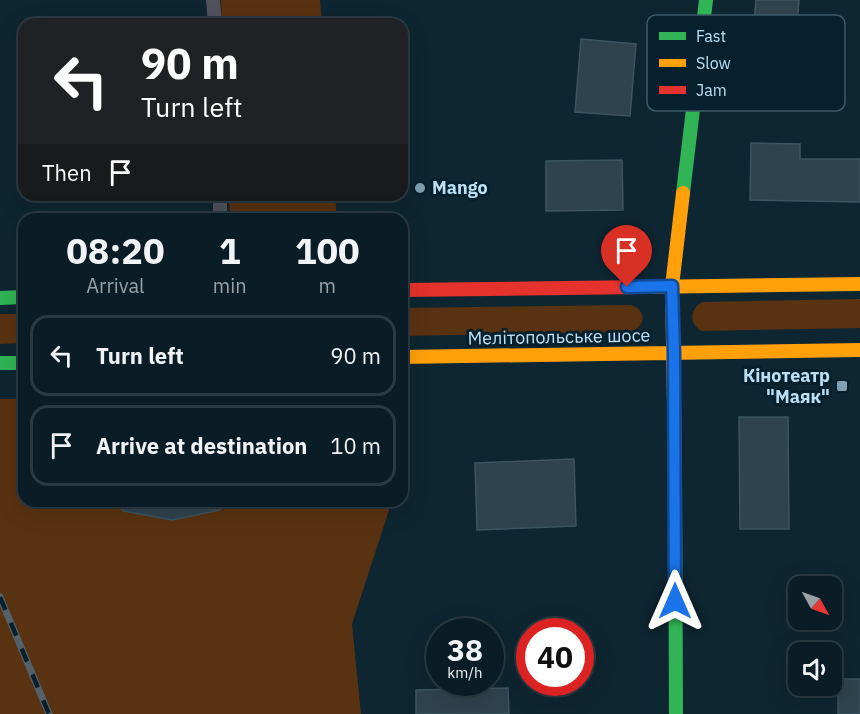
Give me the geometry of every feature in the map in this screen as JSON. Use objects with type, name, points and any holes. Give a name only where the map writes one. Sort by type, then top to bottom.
[{"type":"main road","points":[[704,15],[706,0]]},
{"type":"main road","points":[[676,714],[672,286],[693,111]]},
{"type":"main road","points":[[408,290],[860,284]]},
{"type":"main road","points":[[0,298],[18,297]]},
{"type":"main road","name":"Мелітопольське шосе","points":[[408,357],[860,350]]},
{"type":"main road","points":[[0,363],[18,363]]},
{"type":"lane","points":[[213,0],[214,18]]},
{"type":"shaded area","points":[[221,0],[320,0],[322,18],[222,18]]},
{"type":"shaded area","points":[[229,201],[336,201],[336,213],[230,213]]},
{"type":"shaded area","points":[[860,299],[860,328],[702,331],[695,325],[692,317],[695,309],[702,302]]},
{"type":"shaded area","points":[[631,305],[640,311],[643,318],[640,326],[631,332],[408,336],[408,308]]},
{"type":"shaded area","points":[[0,314],[18,314],[18,343],[0,344]]},
{"type":"shaded area","points":[[0,399],[18,399],[18,507],[390,507],[352,624],[361,714],[0,714]]},
{"type":"building","points":[[756,0],[799,0],[798,15],[755,15]]},
{"type":"building","points":[[581,39],[636,44],[630,116],[575,112]]},
{"type":"building","points":[[751,143],[800,144],[800,159],[860,159],[860,202],[750,200]]},
{"type":"building","points":[[622,160],[623,210],[546,211],[546,161]]},
{"type":"building","points":[[739,417],[788,417],[789,529],[740,529]]},
{"type":"building","points":[[574,459],[576,526],[477,530],[475,463]]},
{"type":"building","points":[[123,507],[220,507],[220,510],[172,520],[123,511]]},
{"type":"building","points":[[842,679],[860,679],[860,714],[838,714],[838,696],[842,696]]},
{"type":"building","points":[[504,688],[508,688],[509,714],[416,714],[416,690],[426,690],[426,696],[504,696]]},
{"type":"railway","points":[[0,597],[49,714]]},
{"type":"traffic: fast","points":[[704,15],[706,0]]},
{"type":"traffic: fast","points":[[683,193],[693,111]]},
{"type":"traffic: fast","points":[[0,298],[18,297]]},
{"type":"traffic: fast","points":[[0,363],[18,363]]},
{"type":"traffic: fast","points":[[675,463],[676,714]]},
{"type":"traffic: slow","points":[[675,463],[672,286],[683,193]]},
{"type":"traffic: slow","points":[[644,287],[860,284]]},
{"type":"traffic: slow","points":[[408,357],[860,350]]},
{"type":"traffic: jam","points":[[408,290],[644,287]]},
{"type":"place","name":"Mango","points":[[420,188]]},
{"type":"place","name":"Кінотеатр \"Маяк\"","points":[[842,386]]},
{"type":"route","points":[[627,287],[672,286],[675,601]]}]
